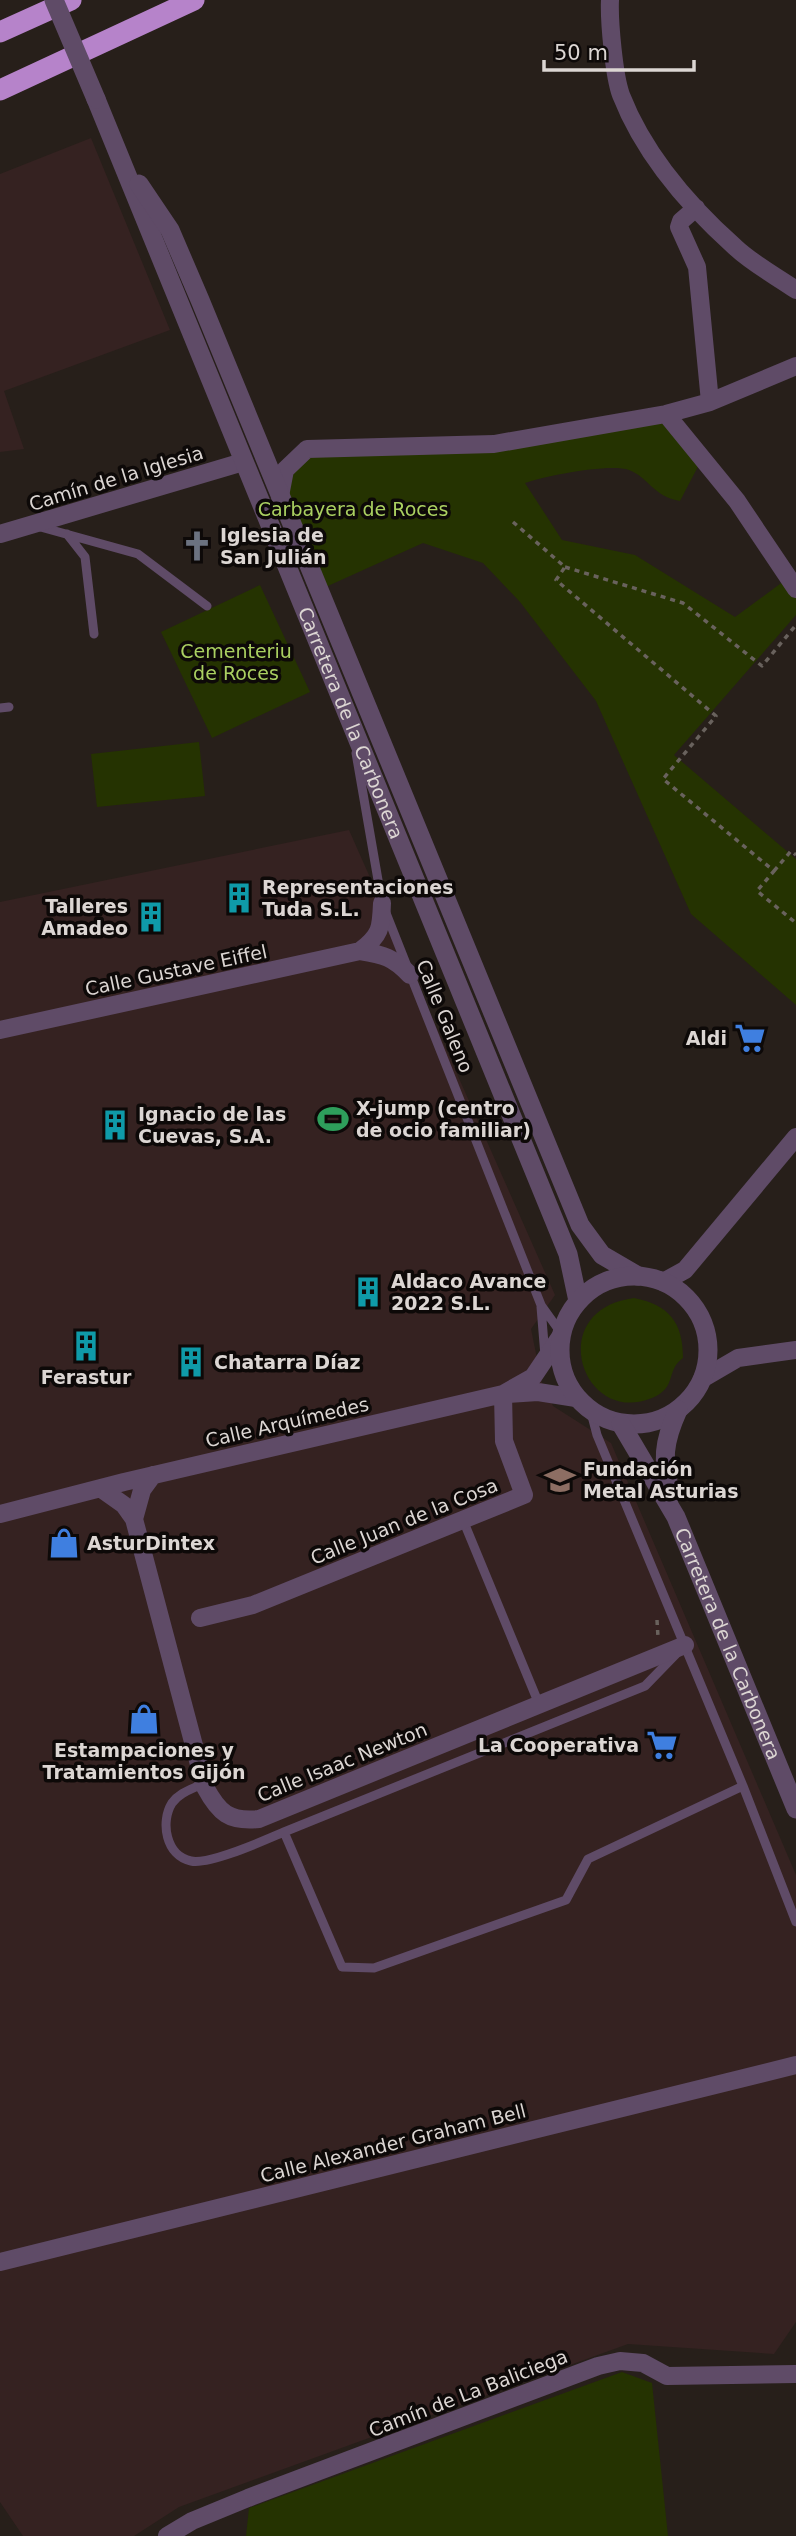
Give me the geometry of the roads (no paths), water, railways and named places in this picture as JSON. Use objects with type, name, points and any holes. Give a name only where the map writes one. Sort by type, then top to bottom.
[{"type":"highway","points":[[0,33],[71,0]]},
{"type":"highway","points":[[0,90],[194,0]]},
{"type":"street","name":"Carretera de la Carbonera","points":[[54,0],[568,1254],[578,1301]]},
{"type":"street","points":[[610,0],[609,18],[620,93],[645,144],[670,180],[736,249],[796,290]]},
{"type":"street","name":"Carretera de la Carbonera","points":[[115,149],[170,230],[580,1225],[602,1255],[638,1276]]},
{"type":"street","points":[[696,208],[681,221],[680,227],[697,267],[710,402]]},
{"type":"street","points":[[280,496],[285,470],[307,449],[494,444],[666,414],[710,402],[796,366]]},
{"type":"street","points":[[666,414],[737,501],[796,589]]},
{"type":"street","name":"Camín de la Iglesia","points":[[0,534],[243,462]]},
{"type":"street","points":[[360,951],[374,940],[381,927],[382,903]]},
{"type":"street","name":"Calle Gustave Eiffel","points":[[0,1030],[360,951],[396,961],[410,975]]},
{"type":"street","points":[[663,1282],[685,1270],[796,1137]]},
{"type":"street","points":[[638,1276],[663,1282],[687,1298],[703,1323],[708,1351],[702,1379],[692,1396],[678,1410],[651,1423],[621,1424],[606,1420],[576,1398],[564,1378],[559,1356],[561,1335],[578,1301],[596,1286],[616,1278],[638,1276]]},
{"type":"street","name":"Calle Arquímedes","points":[[0,1514],[153,1475],[503,1394],[533,1377],[561,1335]]},
{"type":"street","points":[[702,1379],[723,1364],[738,1358],[796,1350]]},
{"type":"street","points":[[503,1394],[538,1392],[576,1398]]},
{"type":"street","name":"Calle Juan de la Cosa","points":[[200,1618],[253,1605],[524,1495],[504,1441],[503,1394]]},
{"type":"street","points":[[676,1517],[664,1462],[668,1431],[678,1410]]},
{"type":"street","points":[[621,1424],[676,1517]]},
{"type":"street","points":[[134,1519],[142,1490],[153,1475]]},
{"type":"street","points":[[100,1488],[124,1505],[134,1519]]},
{"type":"street","name":"Carretera de la Carbonera","points":[[676,1517],[791,1784],[796,1809]]},
{"type":"street","name":"Calle Isaac Newton","points":[[134,1519],[204,1783],[215,1807],[238,1821],[259,1819],[685,1645]]},
{"type":"street","name":"Calle Alexander Graham Bell","points":[[0,2262],[796,2065]]},
{"type":"street","name":"Camín de La Baliciega","points":[[167,2536],[192,2521],[248,2498],[598,2366],[620,2361],[643,2363],[667,2376],[796,2374]]},
{"type":"lane","points":[[32,525],[138,554],[207,606]]},
{"type":"lane","points":[[66,533],[85,557],[94,634]]},
{"type":"lane","name":"Calle Galeno","points":[[354,731],[359,783],[382,903],[541,1305],[561,1335]]},
{"type":"lane","name":"Calle Galeno","points":[[541,1305],[545,1359]]},
{"type":"lane","points":[[592,1412],[597,1435],[743,1786],[796,1922]]},
{"type":"lane","points":[[463,1520],[539,1704]]},
{"type":"lane","points":[[204,1783],[181,1794],[172,1804],[167,1816],[165,1831],[171,1845],[180,1857],[193,1862],[217,1858],[285,1832],[645,1686],[685,1645]]},
{"type":"lane","points":[[285,1832],[342,1967],[374,1968],[566,1900],[588,1859],[743,1786]]},
{"type":"place","name":"Iglesia de San Julián","points":[[197,546]]},
{"type":"place","name":"Representaciones Tuda S.L.","points":[[239,898]]},
{"type":"place","name":"Talleres Amadeo","points":[[151,917]]},
{"type":"place","name":"Aldi","points":[[750,1038]]},
{"type":"place","name":"X-jump (centro de ocio familiar)","points":[[333,1119]]},
{"type":"place","name":"Ignacio de las Cuevas, S.A.","points":[[115,1125]]},
{"type":"place","name":"Aldaco Avance 2022 S.L.","points":[[368,1292]]},
{"type":"place","name":"Ferastur","points":[[86,1346]]},
{"type":"place","name":"Chatarra Díaz","points":[[191,1362]]},
{"type":"place","name":"Fundación Metal Asturias","points":[[560,1480]]},
{"type":"place","name":"AsturDintex","points":[[64,1543]]},
{"type":"place","name":"Estampaciones y Tratamientos Gijón","points":[[144,1719]]},
{"type":"place","name":"La Cooperativa","points":[[662,1745]]},
{"type":"park label","name":"Carbayera de Roces","points":[[353,509]]},
{"type":"park label","name":"Cementeriu de Roces","points":[[236,662]]}]
